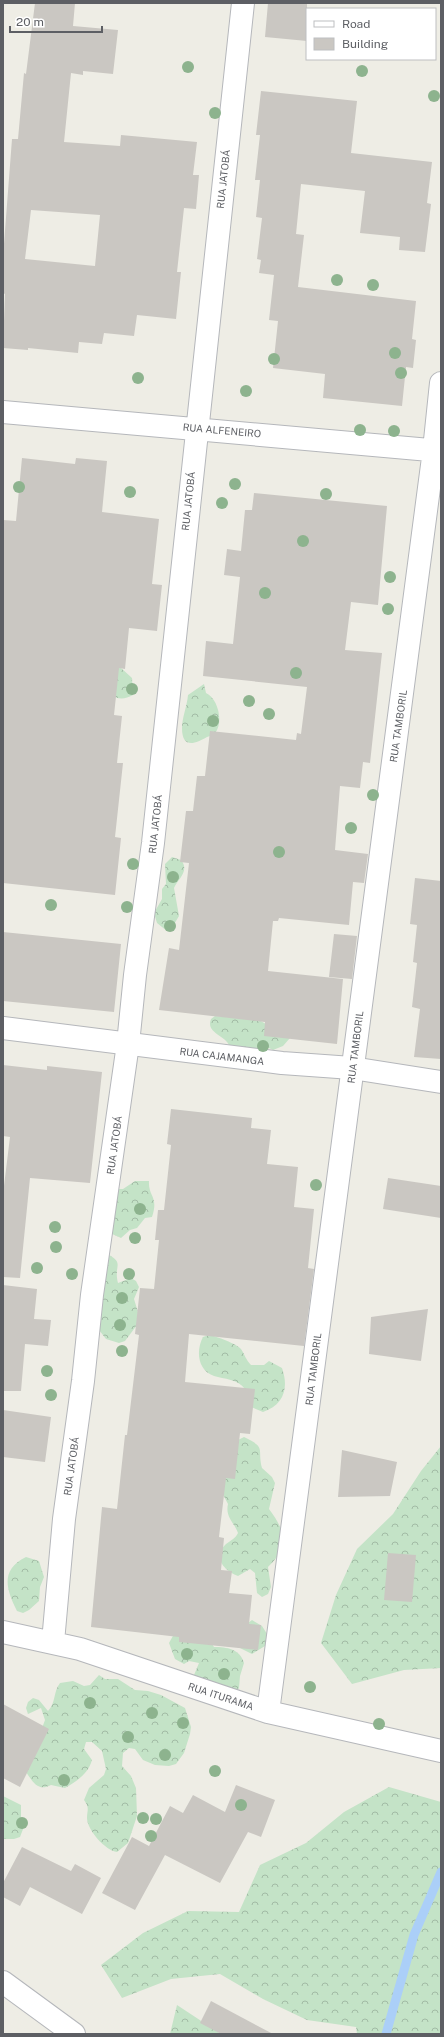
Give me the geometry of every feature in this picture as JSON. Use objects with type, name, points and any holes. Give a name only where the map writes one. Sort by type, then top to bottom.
[{"type":"street","name":"RUA JATOBÁ","points":[[53,1642],[63,1526],[83,1381],[92,1295],[128,1044],[135,975],[153,843],[242,3]]},
{"type":"street","name":"RUA TAMBORIL","points":[[268,1712],[352,1068],[438,450],[441,383]]},
{"type":"street","name":"RUA ALFENEIRO","points":[[3,412],[438,450]]},
{"type":"street","name":"RUA CAJAMANGA","points":[[3,1028],[282,1063],[352,1068],[441,1082]]},
{"type":"street","name":"RUA ITURAMA","points":[[3,1632],[80,1649],[268,1712],[441,1751]]},
{"type":"street","points":[[3,1982],[74,2034]]},
{"type":"green space","points":[[120,667],[132,678],[133,695],[130,697],[118,698],[110,695],[103,669]]},
{"type":"green space","points":[[204,684],[206,693],[214,700],[218,711],[218,729],[215,733],[198,742],[190,743],[184,739],[182,728],[188,695]]},
{"type":"green space","points":[[172,857],[181,860],[184,871],[174,888],[179,916],[170,931],[167,931],[157,923],[154,913],[162,899],[162,889],[166,884],[165,864]]},
{"type":"green space","points":[[215,1016],[259,1020],[290,1038],[283,1046],[273,1050],[267,1047],[259,1054],[230,1048],[225,1040],[211,1028],[211,1019]]},
{"type":"green space","points":[[135,1181],[149,1181],[150,1190],[154,1201],[154,1210],[152,1217],[145,1218],[137,1228],[130,1230],[121,1238],[110,1233],[116,1189],[123,1189]]},
{"type":"green space","points":[[103,1252],[115,1259],[118,1264],[118,1283],[131,1278],[136,1281],[139,1287],[134,1299],[138,1312],[137,1325],[125,1341],[119,1343],[106,1339],[89,1317]]},
{"type":"green space","points":[[209,1335],[226,1340],[239,1347],[251,1365],[264,1365],[269,1361],[282,1368],[285,1389],[276,1405],[263,1412],[251,1407],[245,1389],[239,1383],[214,1376],[204,1369],[201,1364],[199,1348],[203,1337]]},
{"type":"green space","points":[[244,1437],[258,1446],[260,1449],[262,1468],[272,1477],[275,1483],[269,1509],[279,1525],[283,1539],[280,1552],[268,1567],[271,1587],[268,1594],[262,1597],[257,1593],[255,1573],[250,1569],[238,1576],[233,1574],[224,1567],[220,1559],[222,1549],[238,1533],[229,1516],[227,1509],[228,1504],[219,1487],[238,1440]]},
{"type":"green space","points":[[441,1446],[441,1668],[404,1670],[352,1684],[321,1643],[336,1595],[357,1549],[393,1514],[421,1471]]},
{"type":"green space","points":[[26,1557],[39,1561],[44,1577],[40,1587],[39,1601],[23,1613],[17,1611],[10,1595],[8,1581],[12,1568]]},
{"type":"green space","points":[[252,1620],[262,1626],[269,1637],[265,1646],[252,1654],[234,1645],[235,1633]]},
{"type":"green space","points":[[174,1634],[212,1644],[214,1647],[228,1648],[236,1652],[242,1658],[244,1663],[240,1676],[239,1688],[236,1691],[195,1682],[194,1675],[199,1663],[189,1661],[184,1664],[175,1659],[169,1643]]},
{"type":"green space","points":[[99,1675],[105,1679],[118,1679],[135,1690],[148,1691],[161,1695],[185,1708],[191,1727],[184,1753],[176,1764],[169,1766],[155,1765],[143,1760],[135,1749],[129,1748],[123,1753],[122,1766],[131,1776],[136,1788],[137,1816],[128,1843],[117,1852],[108,1848],[98,1839],[88,1823],[88,1807],[84,1800],[89,1788],[104,1775],[106,1769],[102,1751],[92,1742],[86,1742],[84,1749],[92,1760],[88,1769],[78,1780],[65,1788],[51,1785],[39,1787],[26,1772],[45,1720],[41,1708],[28,1714],[26,1708],[28,1702],[33,1698],[39,1700],[48,1711],[51,1708],[56,1690],[60,1683],[73,1681],[84,1686],[90,1685]]},
{"type":"green space","points":[[389,1787],[441,1802],[441,2034],[357,2034],[356,2027],[307,2020],[263,1999],[220,1974],[171,1979],[122,1998],[101,1965],[143,1933],[188,1911],[239,1912],[260,1865],[306,1843],[344,1812]]},
{"type":"green space","points":[[3,1796],[21,1805],[21,1818],[25,1824],[20,1837],[14,1839],[3,1839]]},
{"type":"green space","points":[[177,2005],[221,2034],[170,2034]]},
{"type":"building","points":[[35,3],[75,3],[73,26],[118,30],[113,74],[83,71],[83,75],[71,73],[64,142],[120,146],[121,135],[197,142],[193,175],[199,175],[196,209],[184,208],[177,272],[181,272],[176,319],[137,315],[134,336],[104,333],[102,344],[79,342],[78,353],[28,348],[28,350],[3,348],[5,294],[3,293],[3,257],[12,139],[18,139],[24,73],[26,74]],"holes":[[[31,210],[100,215],[95,266],[25,259]]]},
{"type":"building","points":[[268,3],[307,3],[306,41],[265,37]]},
{"type":"building","points":[[261,91],[357,101],[351,153],[432,162],[427,203],[431,204],[425,252],[399,250],[400,237],[360,233],[365,191],[301,184],[296,234],[304,235],[298,287],[416,301],[412,339],[416,340],[413,368],[406,367],[402,406],[323,398],[325,374],[273,368],[278,321],[269,320],[274,275],[259,273],[261,260],[257,259],[262,218],[256,217],[260,180],[255,180],[260,135],[256,135]]},
{"type":"building","points":[[22,458],[75,464],[76,458],[107,461],[102,512],[159,519],[152,584],[162,585],[157,631],[129,628],[125,669],[119,668],[114,715],[122,716],[117,763],[123,763],[115,837],[121,838],[115,895],[3,883],[3,520],[16,521]]},
{"type":"building","points":[[254,493],[387,506],[378,605],[351,602],[345,650],[382,653],[370,763],[363,762],[360,788],[340,786],[335,850],[368,854],[364,883],[353,882],[349,925],[279,918],[278,921],[273,921],[268,971],[343,979],[337,1044],[264,1036],[265,1022],[159,1010],[169,948],[179,950],[189,863],[180,862],[186,811],[193,811],[197,776],[205,776],[210,731],[296,740],[297,733],[301,734],[307,687],[203,676],[206,641],[233,644],[240,577],[224,575],[227,549],[241,551],[245,510],[252,510]]},
{"type":"building","points":[[415,878],[441,881],[441,1059],[414,1057],[420,1009],[412,1007],[417,963],[413,962],[417,925],[410,924]]},
{"type":"building","points":[[3,932],[121,944],[114,1012],[3,1001]]},
{"type":"building","points":[[334,934],[357,936],[352,979],[329,977]]},
{"type":"building","points":[[3,1065],[47,1070],[47,1066],[102,1072],[90,1183],[30,1178],[20,1278],[3,1277],[3,1194],[10,1137],[3,1136]]},
{"type":"building","points":[[171,1109],[252,1118],[251,1128],[271,1130],[267,1164],[298,1167],[294,1207],[314,1209],[308,1268],[314,1269],[304,1346],[189,1334],[185,1382],[255,1389],[250,1434],[240,1433],[235,1479],[226,1478],[219,1537],[224,1538],[221,1570],[232,1571],[229,1593],[252,1595],[249,1624],[261,1625],[258,1650],[179,1642],[179,1637],[91,1627],[102,1507],[117,1509],[125,1435],[127,1435],[139,1335],[135,1334],[140,1288],[154,1289],[159,1240],[155,1240],[158,1210],[164,1210],[171,1145],[167,1144]]},
{"type":"building","points":[[388,1178],[441,1186],[441,1218],[383,1209]]},
{"type":"building","points":[[3,1285],[37,1289],[34,1319],[51,1320],[48,1346],[25,1344],[21,1391],[3,1391]]},
{"type":"building","points":[[428,1309],[421,1361],[369,1354],[371,1317]]},
{"type":"building","points":[[3,1410],[51,1417],[45,1462],[3,1457]]},
{"type":"building","points":[[342,1450],[397,1462],[390,1496],[338,1497]]},
{"type":"building","points":[[388,1553],[416,1555],[412,1602],[384,1600]]},
{"type":"building","points":[[3,1704],[49,1729],[20,1787],[3,1778]]},
{"type":"building","points":[[236,1785],[275,1800],[261,1837],[248,1832],[220,1883],[165,1855],[135,1910],[102,1893],[132,1837],[149,1846],[170,1806],[183,1813],[193,1795],[225,1812]]},
{"type":"building","points":[[22,1847],[71,1871],[75,1864],[101,1878],[82,1914],[30,1887],[20,1906],[3,1897],[3,1883]]},
{"type":"building","points":[[211,2001],[273,2034],[221,2034],[200,2023]]},
{"type":"waterway","points":[[386,2034],[414,1935],[441,1872]]}]
